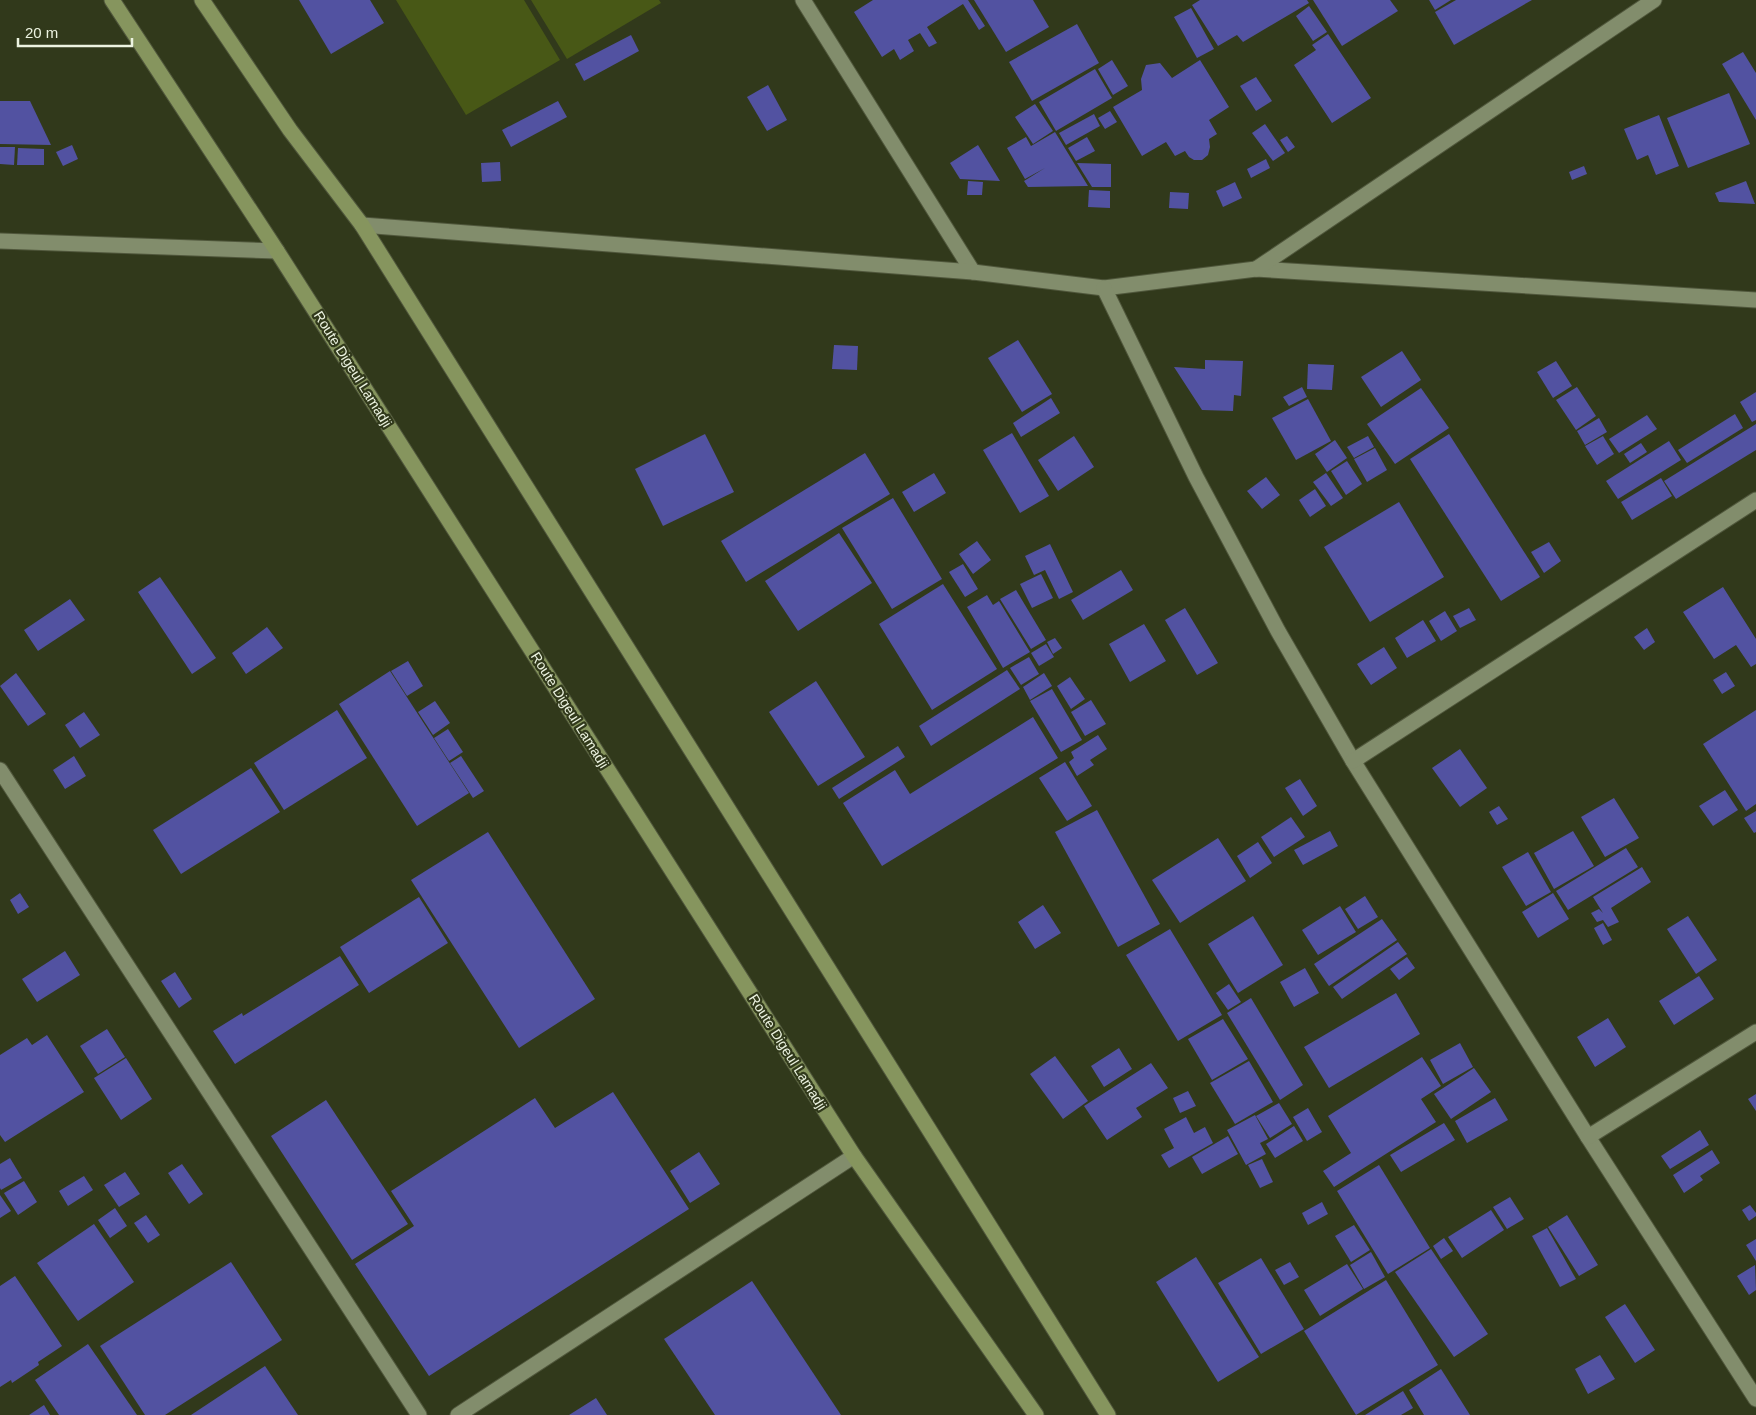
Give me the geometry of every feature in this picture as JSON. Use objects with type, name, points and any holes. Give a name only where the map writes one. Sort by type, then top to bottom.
[{"type":"main road","name":"Route Digeul Lamadji","points":[[112,0],[277,251],[854,1156],[1036,1415]]},
{"type":"main road","points":[[202,0],[290,130],[362,225],[1108,1415]]},
{"type":"street","points":[[803,0],[974,272]]},
{"type":"street","points":[[1256,269],[1654,0]]},
{"type":"street","points":[[362,225],[974,272],[1104,288],[1256,269],[1756,300]]},
{"type":"street","points":[[0,241],[277,251]]},
{"type":"street","points":[[1104,288],[1196,477],[1278,631],[1353,761],[1588,1137],[1756,1399]]},
{"type":"street","points":[[1353,761],[1756,500]]},
{"type":"street","points":[[0,770],[418,1415]]},
{"type":"street","points":[[1588,1137],[1756,1032]]},
{"type":"street","points":[[458,1415],[854,1156]]},
{"type":"green space","points":[[396,0],[524,0],[560,60],[466,115]]},
{"type":"green space","points":[[531,0],[659,0],[661,3],[567,59]]},
{"type":"building","points":[[299,0],[370,0],[384,23],[331,54]]},
{"type":"building","points":[[873,0],[968,0],[985,26],[979,30],[963,4],[927,27],[937,43],[929,47],[920,33],[908,40],[914,51],[900,60],[894,49],[882,57],[854,12]]},
{"type":"building","points":[[974,0],[1033,0],[1049,27],[1006,52]]},
{"type":"building","points":[[1200,0],[1307,0],[1309,3],[1243,42],[1237,35],[1218,46],[1192,5]]},
{"type":"building","points":[[1313,0],[1390,0],[1398,11],[1342,46]]},
{"type":"building","points":[[1429,0],[1451,0],[1435,10]]},
{"type":"building","points":[[1456,0],[1532,0],[1454,45],[1435,12]]},
{"type":"building","points":[[1309,6],[1327,32],[1313,41],[1296,16]]},
{"type":"building","points":[[1191,8],[1214,49],[1197,58],[1174,17]]},
{"type":"building","points":[[1077,24],[1099,63],[1032,101],[1009,62]]},
{"type":"building","points":[[1328,34],[1371,98],[1332,123],[1294,65],[1316,50],[1312,45]]},
{"type":"building","points":[[631,35],[639,51],[584,81],[575,64]]},
{"type":"building","points":[[1743,52],[1756,73],[1756,120],[1722,64]]},
{"type":"building","points":[[1112,60],[1128,86],[1113,95],[1098,69]]},
{"type":"building","points":[[1200,60],[1229,107],[1209,120],[1217,134],[1209,139],[1208,155],[1202,160],[1194,160],[1185,151],[1175,156],[1166,142],[1142,156],[1113,107],[1142,90],[1141,79],[1146,65],[1160,63],[1172,78]]},
{"type":"building","points":[[1095,69],[1112,98],[1056,131],[1039,102]]},
{"type":"building","points":[[1256,77],[1272,101],[1256,111],[1240,86]]},
{"type":"building","points":[[768,85],[787,120],[767,131],[747,97]]},
{"type":"building","points":[[1729,93],[1750,144],[1688,168],[1667,118]]},
{"type":"building","points":[[0,101],[30,101],[51,145],[0,144]]},
{"type":"building","points":[[558,101],[567,117],[511,147],[502,130]]},
{"type":"building","points":[[1035,104],[1053,131],[1033,144],[1015,117]]},
{"type":"building","points":[[1110,111],[1117,122],[1105,129],[1098,118]]},
{"type":"building","points":[[1094,114],[1100,126],[1066,145],[1059,133]]},
{"type":"building","points":[[1659,115],[1679,166],[1656,175],[1648,155],[1637,160],[1624,129]]},
{"type":"building","points":[[1265,124],[1285,153],[1273,161],[1252,133]]},
{"type":"building","points":[[1055,132],[1088,186],[1028,187],[1024,181],[1045,168],[1025,179],[1007,148],[1026,137],[1031,146]]},
{"type":"building","points":[[1287,136],[1295,147],[1288,152],[1280,140]]},
{"type":"building","points":[[1087,137],[1095,151],[1076,161],[1068,148]]},
{"type":"building","points":[[72,145],[78,159],[63,166],[56,152]]},
{"type":"building","points":[[978,145],[1000,181],[960,179],[950,163]]},
{"type":"building","points":[[0,147],[15,147],[14,165],[0,164]]},
{"type":"building","points":[[18,148],[44,149],[44,165],[17,165]]},
{"type":"building","points":[[1266,159],[1270,168],[1251,178],[1247,169]]},
{"type":"building","points":[[500,162],[501,181],[482,182],[481,163]]},
{"type":"building","points":[[1077,163],[1111,164],[1111,187],[1092,187]]},
{"type":"building","points":[[1584,166],[1587,174],[1572,180],[1569,172]]},
{"type":"building","points":[[968,181],[983,182],[982,195],[967,195]]},
{"type":"building","points":[[1746,181],[1755,204],[1719,202],[1715,193]]},
{"type":"building","points":[[1235,182],[1242,198],[1223,207],[1216,191]]},
{"type":"building","points":[[1089,190],[1110,191],[1110,208],[1088,207]]},
{"type":"building","points":[[1170,192],[1189,193],[1188,209],[1169,208]]},
{"type":"building","points":[[1018,340],[1052,394],[1022,412],[988,358]]},
{"type":"building","points":[[834,345],[858,346],[857,370],[832,369]]},
{"type":"building","points":[[1402,351],[1421,380],[1381,407],[1361,377]]},
{"type":"building","points":[[1205,360],[1243,361],[1241,396],[1234,395],[1233,411],[1202,410],[1174,367],[1205,369]]},
{"type":"building","points":[[1556,361],[1572,386],[1553,398],[1537,372]]},
{"type":"building","points":[[1308,364],[1334,365],[1332,390],[1307,389]]},
{"type":"building","points":[[1302,387],[1307,397],[1289,406],[1283,397]]},
{"type":"building","points":[[1577,387],[1596,416],[1576,430],[1556,400]]},
{"type":"building","points":[[1421,388],[1449,428],[1395,464],[1367,424]]},
{"type":"building","points":[[1756,392],[1756,420],[1752,422],[1740,402]]},
{"type":"building","points":[[1051,398],[1060,413],[1021,437],[1013,423]]},
{"type":"building","points":[[1308,399],[1331,441],[1296,460],[1272,418]]},
{"type":"building","points":[[1735,414],[1743,428],[1687,463],[1678,450]]},
{"type":"building","points":[[1647,415],[1657,429],[1619,453],[1609,439]]},
{"type":"building","points":[[1599,418],[1607,432],[1585,445],[1577,431]]},
{"type":"building","points":[[1756,424],[1756,450],[1676,499],[1664,481]]},
{"type":"building","points":[[1012,433],[1049,496],[1020,513],[983,450]]},
{"type":"building","points":[[705,434],[734,492],[663,526],[635,469]]},
{"type":"building","points":[[1449,434],[1540,577],[1501,601],[1410,459]]},
{"type":"building","points":[[1074,436],[1094,467],[1058,491],[1038,460]]},
{"type":"building","points":[[1368,436],[1374,447],[1354,458],[1347,447]]},
{"type":"building","points":[[1603,436],[1614,454],[1597,465],[1585,446]]},
{"type":"building","points":[[1335,440],[1347,458],[1327,472],[1315,454]]},
{"type":"building","points":[[1669,441],[1681,460],[1618,499],[1606,481]]},
{"type":"building","points":[[1641,443],[1647,452],[1630,463],[1624,454]]},
{"type":"building","points":[[1375,448],[1387,470],[1367,482],[1354,459]]},
{"type":"building","points":[[865,453],[890,494],[746,582],[721,541]]},
{"type":"building","points":[[1347,461],[1362,484],[1346,495],[1331,471]]},
{"type":"building","points":[[934,473],[946,493],[914,512],[902,492]]},
{"type":"building","points":[[1326,473],[1343,498],[1331,506],[1313,482]]},
{"type":"building","points":[[1266,477],[1280,495],[1262,509],[1247,491]]},
{"type":"building","points":[[1661,478],[1672,496],[1632,520],[1621,502]]},
{"type":"building","points":[[1315,489],[1326,506],[1310,517],[1299,500]]},
{"type":"building","points":[[893,498],[942,579],[892,609],[842,528]]},
{"type":"building","points":[[1399,502],[1444,577],[1370,622],[1324,547]]},
{"type":"building","points":[[839,533],[872,583],[798,631],[765,581]]},
{"type":"building","points":[[977,541],[991,560],[973,574],[959,554]]},
{"type":"building","points":[[1549,542],[1561,561],[1544,573],[1531,552]]},
{"type":"building","points":[[1050,544],[1073,592],[1059,599],[1045,570],[1034,575],[1025,556]]},
{"type":"building","points":[[963,564],[978,589],[965,597],[949,572]]},
{"type":"building","points":[[1121,570],[1133,590],[1083,620],[1071,600]]},
{"type":"building","points":[[1041,574],[1053,598],[1032,608],[1020,584]]},
{"type":"building","points":[[160,577],[216,658],[192,674],[138,592]]},
{"type":"building","points":[[943,584],[997,669],[932,710],[879,624]]},
{"type":"building","points":[[1723,587],[1756,639],[1756,664],[1751,667],[1736,645],[1714,659],[1683,612]]},
{"type":"building","points":[[1016,590],[1046,640],[1031,649],[1000,599]]},
{"type":"building","points":[[987,595],[993,605],[999,601],[1030,652],[1003,668],[967,607]]},
{"type":"building","points":[[70,599],[85,620],[38,651],[24,630]]},
{"type":"building","points":[[1185,608],[1218,663],[1197,675],[1165,620]]},
{"type":"building","points":[[1469,608],[1476,620],[1460,628],[1453,616]]},
{"type":"building","points":[[1445,611],[1457,631],[1441,641],[1429,621]]},
{"type":"building","points":[[1423,620],[1436,641],[1407,658],[1395,638]]},
{"type":"building","points":[[1144,624],[1166,661],[1130,682],[1109,644]]},
{"type":"building","points":[[267,627],[283,648],[246,674],[232,653]]},
{"type":"building","points":[[1647,628],[1655,642],[1644,650],[1634,637]]},
{"type":"building","points":[[1055,638],[1062,648],[1053,654],[1047,642]]},
{"type":"building","points":[[1046,644],[1054,657],[1039,666],[1031,653]]},
{"type":"building","points":[[1384,647],[1397,668],[1371,685],[1357,664]]},
{"type":"building","points":[[1029,657],[1039,674],[1021,685],[1010,668]]},
{"type":"building","points":[[408,661],[423,686],[407,696],[391,671]]},
{"type":"building","points":[[1007,670],[1020,689],[931,746],[919,726]]},
{"type":"building","points":[[390,671],[469,793],[417,826],[339,704]]},
{"type":"building","points":[[1726,672],[1735,686],[1722,694],[1713,680]]},
{"type":"building","points":[[16,673],[46,714],[28,726],[0,686]]},
{"type":"building","points":[[1044,673],[1052,686],[1030,700],[1023,687]]},
{"type":"building","points":[[1070,677],[1085,699],[1071,709],[1057,686]]},
{"type":"building","points":[[816,681],[865,757],[818,786],[769,712]]},
{"type":"building","points":[[1052,689],[1082,740],[1061,752],[1030,701]]},
{"type":"building","points":[[1091,700],[1106,724],[1085,736],[1071,712]]},
{"type":"building","points":[[435,701],[450,723],[433,735],[418,712]]},
{"type":"building","points":[[337,710],[367,758],[284,810],[254,763]]},
{"type":"building","points":[[1756,710],[1756,804],[1746,811],[1703,744]]},
{"type":"building","points":[[84,712],[100,735],[80,748],[65,725]]},
{"type":"building","points":[[1033,717],[1058,758],[882,866],[843,803],[895,770],[910,794]]},
{"type":"building","points":[[448,729],[463,752],[449,761],[434,738]]},
{"type":"building","points":[[1098,735],[1107,749],[1090,760],[1094,765],[1077,776],[1069,762],[1074,758],[1071,752]]},
{"type":"building","points":[[898,746],[905,757],[839,799],[832,788]]},
{"type":"building","points":[[1460,749],[1487,788],[1460,807],[1432,768]]},
{"type":"building","points":[[74,756],[86,776],[65,789],[53,770]]},
{"type":"building","points":[[461,756],[484,791],[473,798],[450,763]]},
{"type":"building","points":[[1065,762],[1092,806],[1067,821],[1039,778]]},
{"type":"building","points":[[251,768],[280,812],[181,874],[153,830]]},
{"type":"building","points":[[1300,779],[1317,806],[1303,816],[1285,788]]},
{"type":"building","points":[[1725,790],[1738,810],[1713,826],[1699,806]]},
{"type":"building","points":[[1614,798],[1639,838],[1605,857],[1581,817]]},
{"type":"building","points":[[1499,806],[1508,819],[1497,825],[1489,812]]},
{"type":"building","points":[[1097,810],[1160,924],[1118,947],[1055,832]]},
{"type":"building","points":[[1756,811],[1756,832],[1754,833],[1744,818]]},
{"type":"building","points":[[1291,817],[1305,837],[1274,857],[1261,837]]},
{"type":"building","points":[[1330,831],[1338,846],[1303,865],[1294,850]]},
{"type":"building","points":[[1573,831],[1594,866],[1554,889],[1534,853]]},
{"type":"building","points":[[488,832],[595,999],[519,1048],[411,880]]},
{"type":"building","points":[[1218,838],[1246,881],[1180,923],[1152,880]]},
{"type":"building","points":[[1258,842],[1272,863],[1250,878],[1237,856]]},
{"type":"building","points":[[1626,848],[1638,867],[1568,910],[1556,891]]},
{"type":"building","points":[[1528,852],[1551,892],[1526,906],[1502,867]]},
{"type":"building","points":[[1642,867],[1651,882],[1611,908],[1619,922],[1608,927],[1603,920],[1597,922],[1591,913],[1599,909],[1603,913],[1593,897]]},
{"type":"building","points":[[20,893],[29,907],[18,914],[10,900]]},
{"type":"building","points":[[1553,893],[1569,919],[1538,938],[1522,912]]},
{"type":"building","points":[[1365,896],[1378,917],[1358,929],[1345,909]]},
{"type":"building","points":[[419,897],[448,943],[369,993],[340,947]]},
{"type":"building","points":[[1043,905],[1061,933],[1035,949],[1018,922]]},
{"type":"building","points":[[1340,906],[1356,932],[1318,955],[1302,930]]},
{"type":"building","points":[[1253,916],[1283,965],[1238,993],[1208,944]]},
{"type":"building","points":[[1688,916],[1717,960],[1696,974],[1667,929]]},
{"type":"building","points":[[1382,919],[1397,940],[1329,986],[1314,964]]},
{"type":"building","points":[[1603,923],[1612,940],[1603,945],[1594,928]]},
{"type":"building","points":[[1170,929],[1222,1015],[1178,1041],[1126,955]]},
{"type":"building","points":[[1398,942],[1407,954],[1342,999],[1333,987]]},
{"type":"building","points":[[65,951],[80,975],[37,1002],[22,979]]},
{"type":"building","points":[[340,956],[359,985],[235,1064],[213,1031],[242,1013],[243,1016]]},
{"type":"building","points":[[1407,957],[1415,968],[1399,980],[1390,969]]},
{"type":"building","points":[[1305,968],[1319,993],[1294,1007],[1280,982]]},
{"type":"building","points":[[175,972],[192,999],[179,1008],[161,981]]},
{"type":"building","points":[[1699,976],[1714,999],[1674,1025],[1659,1001]]},
{"type":"building","points":[[1229,984],[1241,1002],[1228,1010],[1216,993]]},
{"type":"building","points":[[1396,993],[1420,1034],[1329,1088],[1304,1047]]},
{"type":"building","points":[[1251,998],[1303,1085],[1280,1100],[1227,1013]]},
{"type":"building","points":[[1608,1018],[1626,1047],[1595,1067],[1577,1037]]},
{"type":"building","points":[[1223,1019],[1248,1059],[1212,1080],[1188,1039]]},
{"type":"building","points":[[107,1029],[125,1057],[98,1074],[80,1046]]},
{"type":"building","points":[[47,1035],[84,1092],[5,1142],[0,1135],[0,1055],[27,1038],[32,1045]]},
{"type":"building","points":[[1460,1043],[1473,1067],[1443,1084],[1430,1060]]},
{"type":"building","points":[[1119,1048],[1132,1069],[1104,1087],[1091,1066]]},
{"type":"building","points":[[1055,1056],[1088,1101],[1063,1119],[1030,1074]]},
{"type":"building","points":[[1422,1057],[1441,1086],[1421,1099],[1436,1122],[1334,1187],[1323,1171],[1351,1153],[1328,1116]]},
{"type":"building","points":[[126,1058],[152,1099],[121,1120],[94,1078]]},
{"type":"building","points":[[1249,1061],[1273,1102],[1235,1124],[1210,1083]]},
{"type":"building","points":[[1151,1063],[1168,1088],[1136,1108],[1142,1117],[1107,1140],[1084,1106]]},
{"type":"building","points":[[1474,1068],[1491,1092],[1451,1119],[1434,1094]]},
{"type":"building","points":[[1188,1091],[1196,1106],[1180,1113],[1173,1098]]},
{"type":"building","points":[[613,1092],[689,1209],[429,1376],[355,1264],[414,1226],[391,1191],[535,1098],[555,1128]]},
{"type":"building","points":[[1756,1094],[1756,1111],[1748,1099]]},
{"type":"building","points":[[1495,1098],[1508,1120],[1467,1143],[1455,1121]]},
{"type":"building","points":[[326,1100],[408,1224],[352,1260],[271,1136]]},
{"type":"building","points":[[1279,1103],[1292,1124],[1270,1138],[1256,1116]]},
{"type":"building","points":[[1308,1108],[1322,1132],[1307,1141],[1293,1117]]},
{"type":"building","points":[[1255,1115],[1268,1139],[1260,1143],[1266,1154],[1246,1165],[1227,1130]]},
{"type":"building","points":[[1186,1117],[1194,1133],[1205,1127],[1213,1143],[1169,1168],[1161,1155],[1174,1148],[1164,1129]]},
{"type":"building","points":[[1444,1123],[1455,1140],[1401,1172],[1390,1155]]},
{"type":"building","points":[[1294,1126],[1303,1141],[1275,1158],[1266,1144]]},
{"type":"building","points":[[1700,1130],[1709,1145],[1670,1169],[1661,1156]]},
{"type":"building","points":[[1228,1136],[1238,1154],[1202,1174],[1192,1157]]},
{"type":"building","points":[[1712,1150],[1720,1163],[1700,1176],[1703,1180],[1684,1193],[1673,1175]]},
{"type":"building","points":[[699,1152],[720,1184],[690,1203],[670,1171]]},
{"type":"building","points":[[10,1158],[22,1178],[1,1190],[0,1164]]},
{"type":"building","points":[[1262,1159],[1273,1182],[1260,1188],[1248,1165]]},
{"type":"building","points":[[182,1164],[203,1194],[189,1204],[168,1173]]},
{"type":"building","points":[[1379,1165],[1430,1248],[1388,1274],[1337,1191]]},
{"type":"building","points":[[125,1172],[140,1194],[119,1207],[104,1185]]},
{"type":"building","points":[[84,1176],[93,1190],[68,1206],[59,1191]]},
{"type":"building","points":[[24,1181],[37,1202],[18,1215],[4,1193]]},
{"type":"building","points":[[0,1195],[11,1211],[0,1218]]},
{"type":"building","points":[[1510,1197],[1524,1219],[1507,1229],[1493,1207]]},
{"type":"building","points":[[1322,1202],[1328,1214],[1308,1225],[1302,1213]]},
{"type":"building","points":[[1750,1205],[1756,1216],[1749,1221],[1742,1210]]},
{"type":"building","points":[[115,1208],[127,1226],[110,1238],[98,1220]]},
{"type":"building","points":[[1491,1210],[1504,1230],[1462,1258],[1448,1237]]},
{"type":"building","points":[[146,1215],[160,1235],[148,1243],[134,1223]]},
{"type":"building","points":[[1567,1215],[1598,1265],[1579,1276],[1548,1227]]},
{"type":"building","points":[[94,1224],[134,1282],[78,1321],[37,1263]]},
{"type":"building","points":[[1354,1225],[1370,1250],[1351,1262],[1335,1236]]},
{"type":"building","points":[[1547,1228],[1576,1279],[1560,1287],[1532,1236]]},
{"type":"building","points":[[1444,1238],[1453,1251],[1441,1259],[1433,1246]]},
{"type":"building","points":[[1756,1239],[1756,1261],[1746,1245]]},
{"type":"building","points":[[1431,1249],[1488,1334],[1454,1357],[1395,1272]]},
{"type":"building","points":[[1371,1252],[1385,1277],[1364,1289],[1350,1265]]},
{"type":"building","points":[[1196,1257],[1259,1357],[1218,1382],[1156,1282]]},
{"type":"building","points":[[1261,1258],[1304,1329],[1261,1354],[1218,1283]]},
{"type":"building","points":[[231,1262],[282,1340],[165,1415],[145,1415],[100,1346]]},
{"type":"building","points":[[1290,1262],[1299,1277],[1284,1285],[1275,1270]]},
{"type":"building","points":[[1347,1264],[1363,1289],[1320,1316],[1304,1290]]},
{"type":"building","points":[[1755,1265],[1756,1290],[1749,1295],[1737,1276]]},
{"type":"building","points":[[15,1276],[62,1346],[38,1362],[39,1365],[12,1383],[11,1380],[0,1387],[0,1286]]},
{"type":"building","points":[[1386,1280],[1438,1365],[1356,1415],[1304,1331]]},
{"type":"building","points":[[752,1281],[841,1415],[715,1415],[664,1339]]},
{"type":"building","points":[[1625,1304],[1655,1350],[1635,1363],[1605,1317]]},
{"type":"building","points":[[88,1344],[137,1415],[59,1415],[35,1380]]},
{"type":"building","points":[[1600,1355],[1615,1379],[1588,1394],[1575,1369]]},
{"type":"building","points":[[265,1366],[298,1415],[191,1415]]},
{"type":"building","points":[[1441,1369],[1470,1415],[1424,1415],[1409,1390]]},
{"type":"building","points":[[1403,1391],[1413,1408],[1401,1415],[1365,1415]]},
{"type":"building","points":[[596,1398],[607,1415],[569,1415]]},
{"type":"building","points":[[44,1405],[50,1415],[29,1415]]}]
